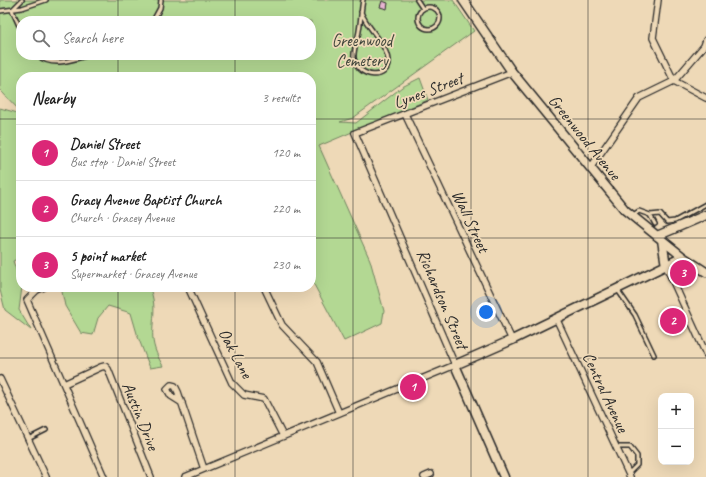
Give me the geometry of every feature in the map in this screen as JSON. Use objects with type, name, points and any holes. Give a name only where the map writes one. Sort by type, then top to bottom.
[{"type":"street","name":"Greenwood Avenue","points":[[463,0],[512,72],[625,210],[683,257],[706,272]]},
{"type":"street","points":[[658,0],[653,38],[674,81],[706,98]]},
{"type":"street","points":[[591,167],[639,98],[674,81],[704,46],[706,40]]},
{"type":"street","name":"Lynes Street","points":[[355,134],[512,72]]},
{"type":"street","name":"Wall Street","points":[[405,114],[512,340]]},
{"type":"street","name":"Richardson Street","points":[[355,134],[504,477]]},
{"type":"street","points":[[704,216],[660,238],[666,266],[706,354]]},
{"type":"street","points":[[185,477],[512,340],[683,257]]},
{"type":"street","points":[[35,292],[27,300],[104,477]]},
{"type":"street","name":"Oak Lane","points":[[190,292],[232,383],[244,395],[264,399],[283,436]]},
{"type":"street","points":[[266,292],[282,325],[317,362],[339,413]]},
{"type":"street","name":"Central Avenue","points":[[556,318],[629,476]]},
{"type":"street","name":"Austin Drive","points":[[64,384],[105,366],[109,372],[151,477]]},
{"type":"street","points":[[0,379],[46,477]]},
{"type":"street","points":[[182,404],[204,470]]},
{"type":"street","points":[[424,477],[431,474]]},
{"type":"lane","points":[[12,10],[22,0]]},
{"type":"lane","points":[[0,11],[30,6],[46,0]]},
{"type":"lane","points":[[155,16],[160,8],[160,0]]},
{"type":"lane","points":[[361,12],[365,22],[382,44],[387,55],[388,64],[386,68],[378,75],[370,75],[362,71],[354,58],[361,12],[363,0]]},
{"type":"lane","points":[[418,0],[423,8]]},
{"type":"lane","points":[[423,8],[433,8],[438,12],[440,21],[434,28],[425,29],[418,22],[419,13],[423,8]]},
{"type":"lane","points":[[12,10],[16,19]]},
{"type":"lane","points":[[45,60],[56,63],[69,60]]},
{"type":"lane","points":[[662,224],[675,221],[706,204]]},
{"type":"lane","points":[[697,208],[704,216]]},
{"type":"lane","points":[[632,216],[639,211],[650,215],[660,214],[667,222]]},
{"type":"lane","points":[[650,215],[655,224]]},
{"type":"lane","points":[[617,289],[635,315],[654,355]]},
{"type":"lane","points":[[28,439],[46,430]]},
{"type":"lane","points":[[616,447],[630,447],[637,456],[637,465],[629,476]]},
{"type":"green space","name":"Greenwood Cemetery","points":[[0,0],[453,0],[474,31],[353,118],[340,122],[356,123],[402,87],[420,78],[428,100],[319,146],[370,260],[384,311],[382,323],[344,341],[316,288],[316,72],[16,72],[16,107],[0,90]]},
{"type":"green space","points":[[0,108],[16,113],[16,260],[13,261],[16,270],[16,292],[21,292],[19,310],[31,330],[5,310],[0,290]]},
{"type":"green space","points":[[62,292],[151,292],[154,303],[153,341],[163,366],[150,368],[138,337],[131,313],[108,306],[98,318],[93,335],[81,333],[65,306]]},
{"type":"building","points":[[382,1],[388,3],[387,9],[380,7]]},
{"type":"place","name":"5 point market","points":[[683,273]]},
{"type":"place","name":"Gracy Avenue Baptist Church","points":[[673,321]]},
{"type":"place","name":"Daniel Street","points":[[413,387]]}]
